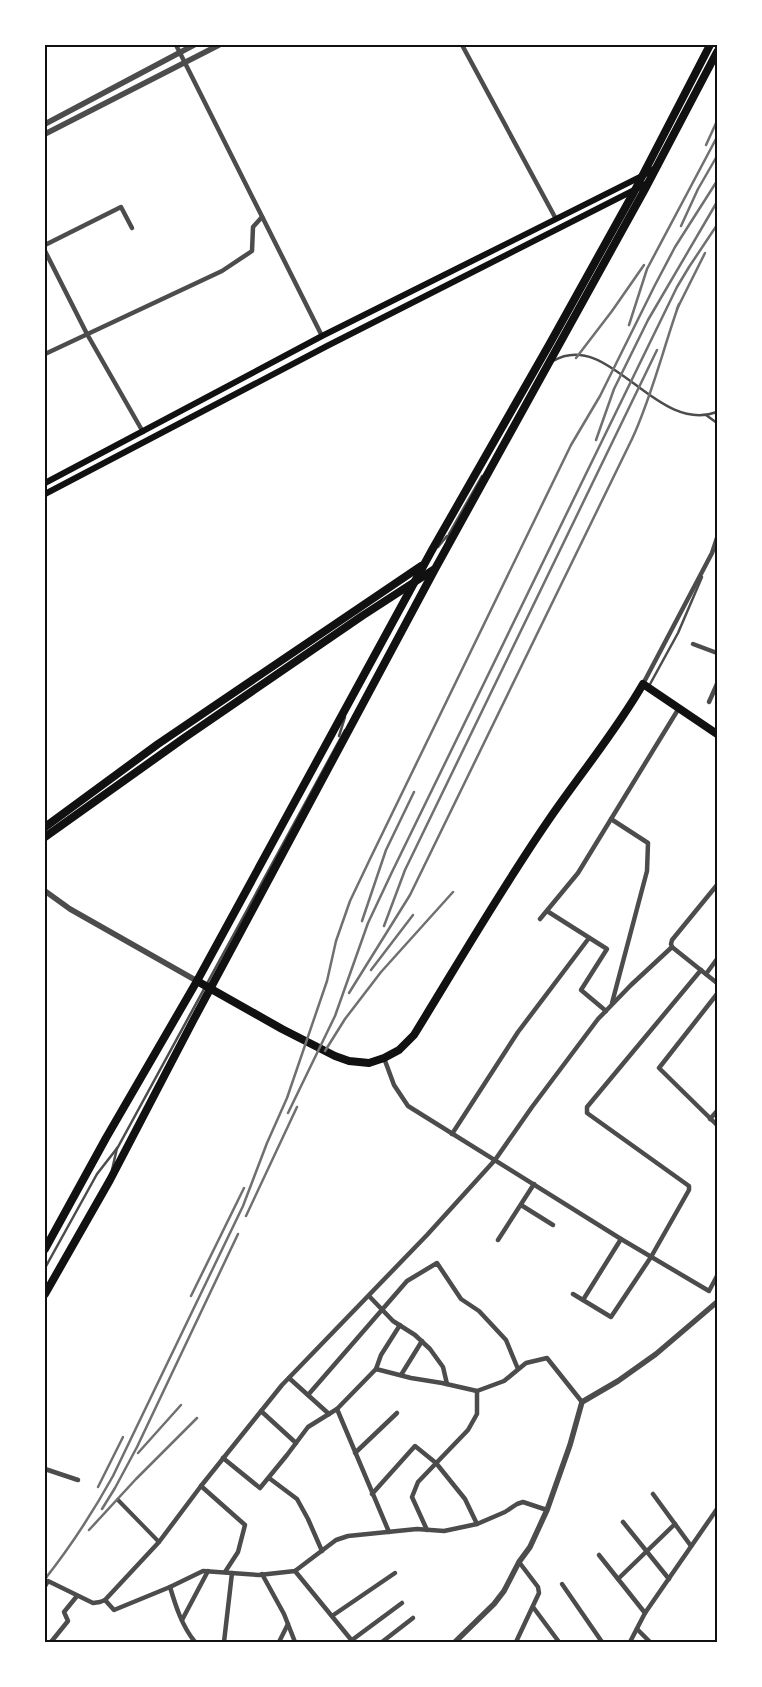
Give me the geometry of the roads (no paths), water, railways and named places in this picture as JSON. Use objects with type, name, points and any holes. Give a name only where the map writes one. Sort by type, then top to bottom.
[{"type":"main road","points":[[45,1250],[106,1138],[197,981],[424,564],[634,192],[710,45]]},
{"type":"main road","points":[[45,1293],[110,1180],[435,569],[648,183],[717,52]]},
{"type":"main road","points":[[45,484],[322,336],[556,220],[656,167]]},
{"type":"main road","points":[[45,494],[327,346],[634,192],[648,183]]},
{"type":"main road","points":[[322,336],[327,346]]},
{"type":"main road","points":[[45,837],[360,613],[424,564]]},
{"type":"main road","points":[[45,827],[158,744],[360,613],[435,569]]},
{"type":"main road","points":[[197,981],[282,1029],[335,1056],[349,1061],[369,1063],[384,1058],[399,1050],[414,1035],[496,899],[550,818],[646,685],[716,732]]},
{"type":"street","points":[[176,45],[322,336]]},
{"type":"street","points":[[45,124],[194,45]]},
{"type":"street","points":[[45,134],[219,45]]},
{"type":"street","points":[[462,45],[556,220]]},
{"type":"street","points":[[45,245],[121,207],[132,228]]},
{"type":"street","points":[[45,354],[222,271],[252,251],[253,227],[262,217]]},
{"type":"street","points":[[45,251],[86,334],[144,432]]},
{"type":"street","points":[[646,685],[717,539]]},
{"type":"street","points":[[693,644],[717,653]]},
{"type":"street","points":[[709,702],[717,684]]},
{"type":"street","points":[[540,919],[578,874],[679,708]]},
{"type":"street","points":[[612,819],[648,843],[647,871],[612,1005]]},
{"type":"street","points":[[717,885],[672,940],[671,944],[672,947],[717,983]]},
{"type":"street","points":[[45,891],[70,909],[197,981]]},
{"type":"street","points":[[547,911],[607,949],[581,990],[606,1011]]},
{"type":"street","points":[[452,1134],[518,1032],[589,938]]},
{"type":"street","points":[[45,1586],[48,1581],[94,1603],[105,1600],[159,1542],[223,1458],[289,1378],[427,1235],[494,1160],[606,1011],[672,947]]},
{"type":"street","points":[[706,974],[717,959]]},
{"type":"street","points":[[573,1294],[611,1317],[651,1257],[689,1190],[690,1186],[587,1113],[586,1110],[701,970]]},
{"type":"street","points":[[717,994],[659,1068],[717,1125]]},
{"type":"street","points":[[384,1058],[394,1085],[408,1106],[621,1239],[709,1291],[717,1276]]},
{"type":"street","points":[[710,1119],[717,1111]]},
{"type":"street","points":[[498,1240],[534,1184]]},
{"type":"street","points":[[521,1205],[553,1225]]},
{"type":"street","points":[[583,1300],[621,1239]]},
{"type":"street","points":[[308,1394],[408,1281],[437,1263],[461,1299],[480,1311],[506,1340],[518,1370]]},
{"type":"street","points":[[369,1296],[400,1325],[430,1349],[443,1367],[447,1384]]},
{"type":"street","points":[[455,1642],[494,1604],[504,1591],[519,1562],[530,1547],[547,1510],[570,1445],[582,1402],[656,1354],[717,1302]]},
{"type":"street","points":[[223,1458],[260,1488],[308,1427],[337,1410],[376,1369],[381,1355],[400,1325]]},
{"type":"street","points":[[401,1375],[422,1341]]},
{"type":"street","points":[[376,1369],[477,1391],[504,1381],[526,1363],[547,1358],[582,1402]]},
{"type":"street","points":[[289,1378],[329,1414]]},
{"type":"street","points":[[427,1530],[412,1497],[418,1482],[468,1430],[477,1414],[477,1391]]},
{"type":"street","points":[[337,1410],[389,1532]]},
{"type":"street","points":[[261,1411],[296,1443]]},
{"type":"street","points":[[355,1453],[397,1413]]},
{"type":"street","points":[[372,1494],[415,1446],[436,1463],[465,1499],[477,1524]]},
{"type":"street","points":[[45,1469],[78,1480]]},
{"type":"street","points":[[269,1478],[297,1499],[322,1551]]},
{"type":"street","points":[[201,1486],[245,1525],[238,1552],[225,1572]]},
{"type":"street","points":[[653,1494],[691,1546]]},
{"type":"street","points":[[118,1500],[159,1542]]},
{"type":"street","points":[[105,1600],[114,1610],[170,1588],[203,1571],[262,1574],[295,1571],[336,1540],[348,1536],[427,1530],[444,1531],[477,1524],[523,1502],[547,1510]]},
{"type":"street","points":[[630,1642],[645,1613],[717,1509]]},
{"type":"street","points":[[623,1522],[668,1579]]},
{"type":"street","points":[[618,1579],[676,1524]]},
{"type":"street","points":[[599,1555],[645,1613]]},
{"type":"street","points":[[518,1641],[539,1594],[538,1587],[519,1562]]},
{"type":"street","points":[[182,1620],[208,1571]]},
{"type":"street","points":[[295,1571],[353,1641],[402,1603]]},
{"type":"street","points":[[225,1642],[232,1573]]},
{"type":"street","points":[[332,1616],[395,1573]]},
{"type":"street","points":[[262,1574],[288,1624],[295,1642]]},
{"type":"street","points":[[562,1584],[602,1642]]},
{"type":"street","points":[[170,1588],[182,1620],[196,1642]]},
{"type":"street","points":[[51,1642],[68,1621],[64,1612],[77,1596]]},
{"type":"street","points":[[533,1607],[559,1642]]},
{"type":"street","points":[[382,1642],[413,1618]]},
{"type":"street","points":[[279,1642],[288,1624]]},
{"type":"street","points":[[637,1629],[650,1642]]},
{"type":"lane","points":[[45,1268],[97,1174],[118,1147],[338,740],[367,695],[437,570],[449,534],[532,389],[547,367],[558,358],[571,354],[589,355],[605,363],[675,410],[689,414],[706,415],[717,412]]},
{"type":"lane","points":[[706,415],[717,423]]},
{"type":"lane","points":[[338,740],[352,692],[423,563],[449,534]]},
{"type":"lane","points":[[646,685],[678,633],[717,539]]},
{"type":"lane","points":[[45,1293],[109,1180],[118,1147]]},
{"type":"railway","points":[[706,145],[717,121]]},
{"type":"railway","points":[[629,325],[647,269],[717,137]]},
{"type":"railway","points":[[681,226],[698,189],[717,156]]},
{"type":"railway","points":[[45,1579],[81,1529],[113,1476],[243,1206],[267,1143],[287,1098],[327,981],[336,941],[350,901],[370,859],[571,445],[600,396],[675,247],[717,181]]},
{"type":"railway","points":[[596,440],[614,389],[648,320],[717,202]]},
{"type":"railway","points":[[288,1113],[335,1016],[368,923],[392,872],[677,287],[717,225]]},
{"type":"railway","points":[[677,309],[705,253]]},
{"type":"railway","points":[[576,358],[644,265]]},
{"type":"railway","points":[[349,993],[410,895],[632,439],[651,389],[679,304]]},
{"type":"railway","points":[[384,926],[405,870],[657,350]]},
{"type":"railway","points":[[362,921],[386,850],[414,792]]},
{"type":"railway","points":[[325,1051],[345,1019],[381,972],[453,892]]},
{"type":"railway","points":[[371,970],[413,915]]},
{"type":"railway","points":[[246,1216],[297,1107]]},
{"type":"railway","points":[[191,1296],[244,1188]]},
{"type":"railway","points":[[102,1509],[137,1447],[238,1234]]},
{"type":"railway","points":[[138,1453],[181,1405]]},
{"type":"railway","points":[[89,1530],[136,1479],[197,1418]]},
{"type":"railway","points":[[98,1487],[123,1437]]}]
